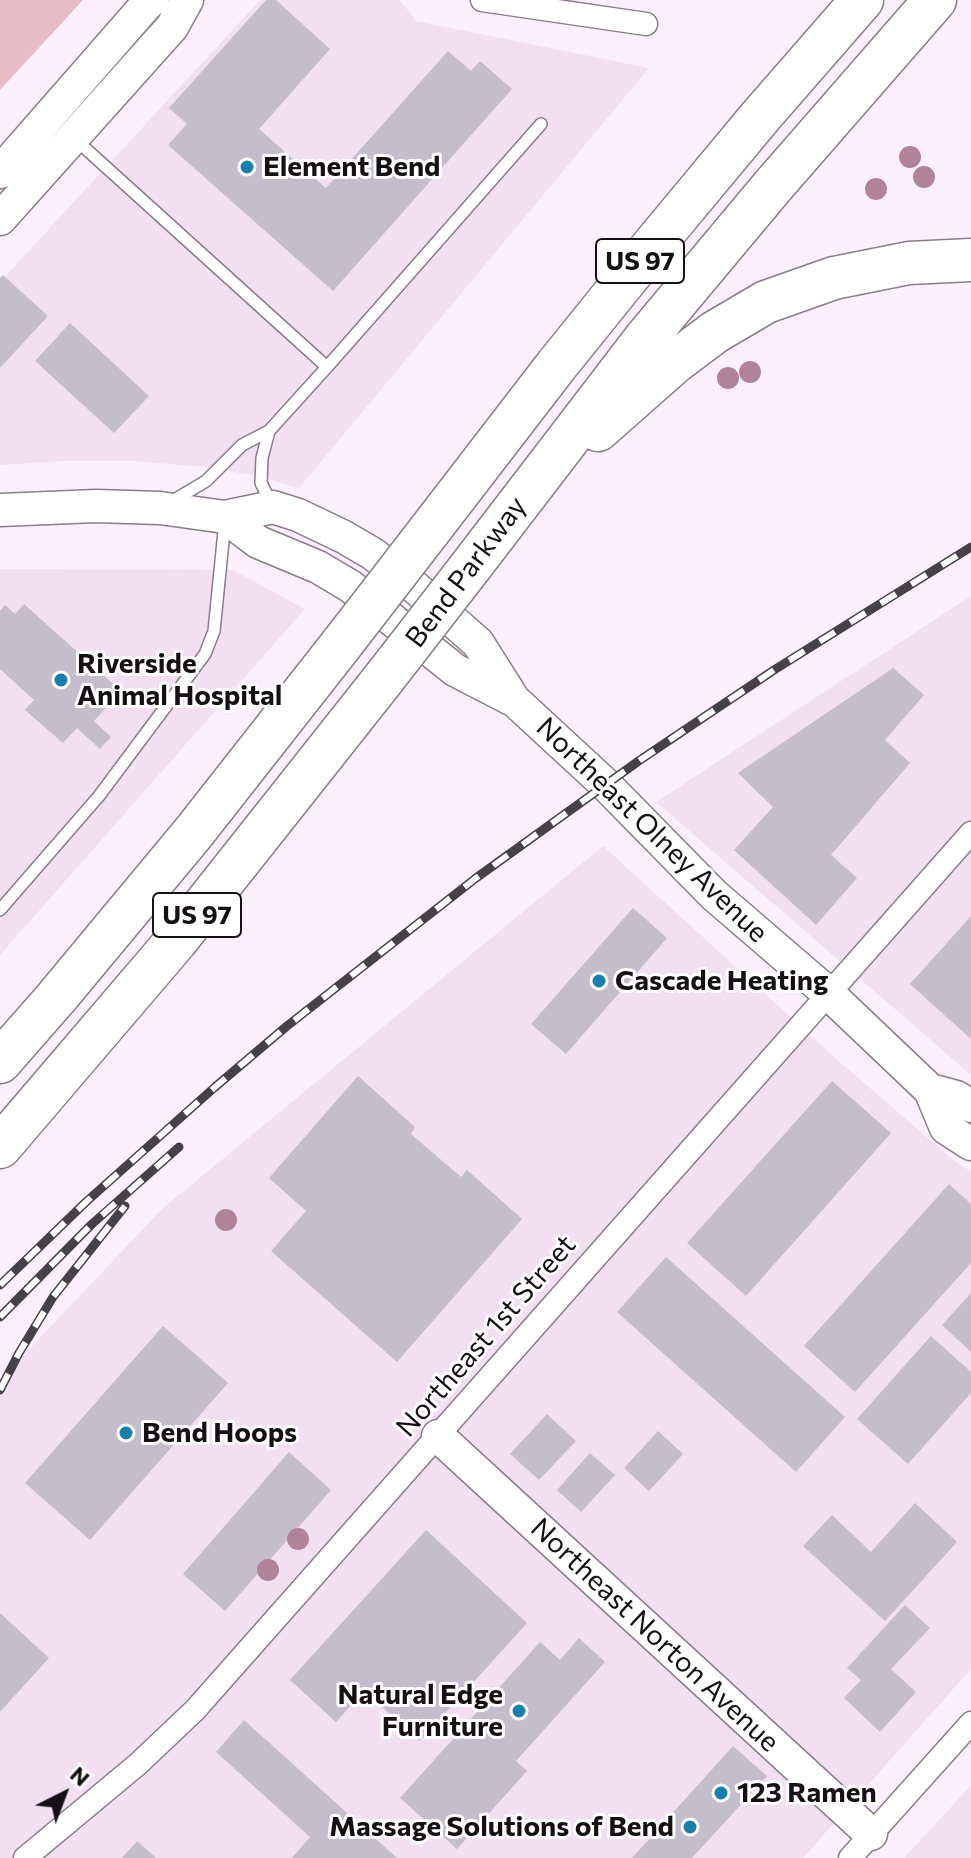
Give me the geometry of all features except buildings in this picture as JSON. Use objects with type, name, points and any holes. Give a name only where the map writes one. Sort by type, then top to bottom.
[{"type":"highway","name":"Bend Parkway","points":[[0,1062],[194,832],[656,242],[862,0]]},
{"type":"highway","name":"Bend Parkway","points":[[0,1147],[176,941],[327,753],[655,327],[935,0]]},
{"type":"highway","points":[[522,497],[675,362],[715,332],[766,302],[834,278],[909,263],[971,260]]},
{"type":"main road","points":[[0,172],[152,0]]},
{"type":"main road","points":[[0,219],[172,27],[187,0]]},
{"type":"main road","points":[[73,137],[68,118],[107,71],[121,34]]},
{"type":"main road","points":[[0,510],[96,506],[160,508],[225,517],[273,507]]},
{"type":"main road","name":"Northeast Olney Avenue","points":[[273,507],[298,515],[373,554],[478,643],[514,700],[605,784],[714,895],[829,994],[930,1090],[946,1128],[971,1144]]},
{"type":"main road","name":"Northeast Olney Avenue","points":[[225,517],[258,542],[318,567],[350,586],[455,670],[514,700]]},
{"type":"main road","name":"Northeast Olney Avenue","points":[[930,1090],[956,1097],[971,1106]]},
{"type":"main road","name":"Northeast Norton Avenue","points":[[438,1436],[871,1834]]},
{"type":"street","points":[[482,0],[646,24]]},
{"type":"street","name":"Northeast 1st Street","points":[[25,1858],[138,1764],[195,1710],[971,833]]},
{"type":"street","points":[[850,1858],[971,1723]]},
{"type":"lane","points":[[160,508],[206,481],[242,445],[269,431],[541,124]]},
{"type":"lane","points":[[73,137],[327,367]]},
{"type":"lane","points":[[269,431],[262,458],[261,483],[273,507]]},
{"type":"lane","points":[[0,910],[99,796],[205,654],[214,631],[225,517]]},
{"type":"shaded area","points":[[0,0],[83,0],[0,90]]},
{"type":"shaded area","points":[[260,0],[400,0],[416,21],[649,68],[299,488],[258,476],[204,467],[135,461],[0,465],[0,282]]},
{"type":"shaded area","points":[[0,569],[233,570],[305,609],[0,955]]},
{"type":"shaded area","points":[[971,596],[971,1075],[656,802]]},
{"type":"shaded area","points":[[603,846],[843,1065],[971,1172],[971,1669],[803,1858],[0,1858],[0,1380],[162,1209]]},
{"type":"shaded area","points":[[971,1785],[971,1858],[904,1858]]},
{"type":"railway","points":[[0,1285],[87,1201],[215,1087],[287,1026],[476,878],[640,760],[774,670],[971,547]]},
{"type":"railway","points":[[0,1317],[92,1224],[179,1147]]},
{"type":"railway","points":[[0,1390],[53,1297],[125,1206]]},
{"type":"place","name":"Element Bend","points":[[247,167]]},
{"type":"place","name":"Riverside Animal Hospital","points":[[61,680]]},
{"type":"place","name":"Cascade Heating","points":[[599,981]]},
{"type":"place","name":"Bend Hoops","points":[[126,1433]]},
{"type":"place","name":"Natural Edge Furniture","points":[[519,1711]]},
{"type":"place","name":"123 Ramen","points":[[721,1793]]},
{"type":"place","name":"Massage Solutions of Bend","points":[[690,1827]]}]
